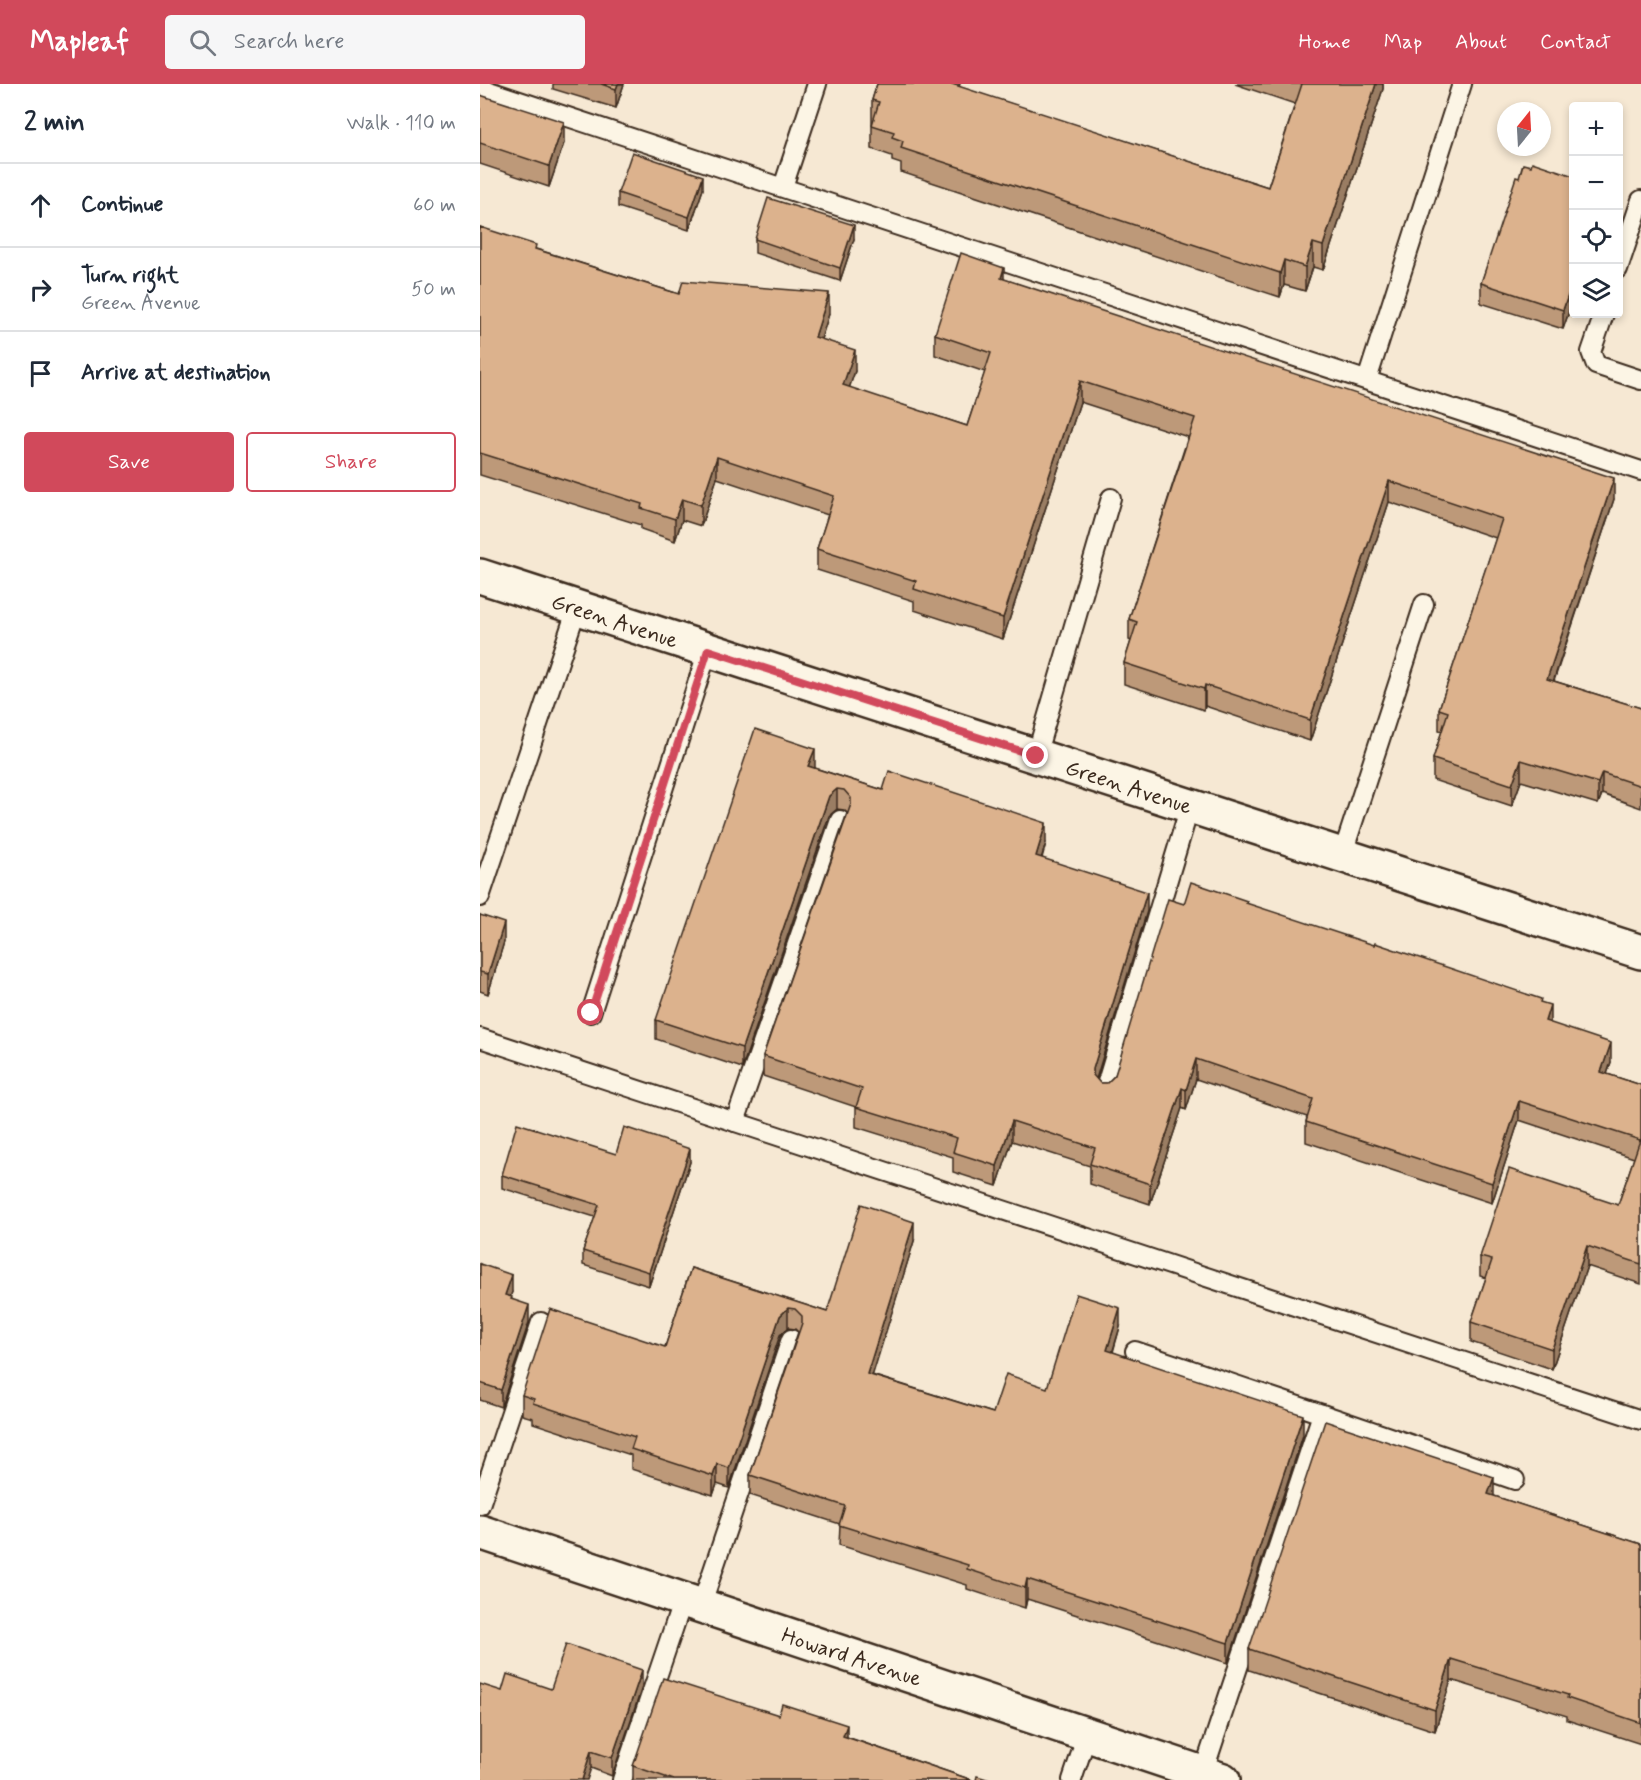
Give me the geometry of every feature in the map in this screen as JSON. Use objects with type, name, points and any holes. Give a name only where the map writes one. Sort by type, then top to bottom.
[{"type":"street","name":"Green Avenue","points":[[480,576],[1641,952]]},
{"type":"street","name":"Howard Avenue","points":[[480,1532],[1213,1777]]},
{"type":"lane","points":[[783,187],[817,84]]},
{"type":"lane","points":[[1367,380],[1462,84]]},
{"type":"lane","points":[[480,88],[1641,471]]},
{"type":"lane","points":[[1620,264],[1641,200]]},
{"type":"lane","points":[[1603,318],[1591,352],[1596,365],[1641,380]]},
{"type":"lane","points":[[1036,756],[1111,498]]},
{"type":"lane","points":[[1342,855],[1424,604]]},
{"type":"lane","points":[[480,897],[577,608]]},
{"type":"lane","points":[[591,1013],[708,650]]},
{"type":"lane","points":[[1104,1092],[1190,806]]},
{"type":"lane","points":[[735,1122],[840,820]]},
{"type":"lane","points":[[480,1038],[1641,1420]]},
{"type":"lane","points":[[480,1505],[541,1322]]},
{"type":"lane","points":[[622,1780],[692,1603],[791,1339]]},
{"type":"lane","points":[[1135,1351],[1515,1480]]},
{"type":"lane","points":[[1213,1777],[1322,1414]]},
{"type":"lane","points":[[1072,1780],[1087,1735]]},
{"type":"building","points":[[601,84],[618,84],[616,89]]},
{"type":"building","points":[[877,84],[952,84],[1268,187],[1302,84],[1376,84],[1323,246],[1313,243],[1305,267],[1284,260],[1280,273],[901,148],[903,141],[892,137],[894,132],[872,125],[879,102],[872,100]]},
{"type":"building","points":[[480,95],[564,122],[549,166],[480,143]]},
{"type":"building","points":[[632,152],[703,176],[689,217],[618,193]]},
{"type":"building","points":[[1532,162],[1569,174],[1569,293],[1563,310],[1481,283],[1516,177],[1519,178],[1523,164],[1531,166]]},
{"type":"building","points":[[768,198],[854,225],[840,268],[755,239]]},
{"type":"building","points":[[480,227],[536,245],[535,249],[679,294],[683,281],[829,293],[815,337],[855,350],[843,385],[967,426],[991,353],[935,334],[961,253],[1004,268],[1001,278],[1614,478],[1547,679],[1641,708],[1641,786],[1602,773],[1598,783],[1521,760],[1512,785],[1433,759],[1448,712],[1439,709],[1502,519],[1389,481],[1310,720],[1205,685],[1204,689],[1124,663],[1137,622],[1129,619],[1195,418],[1080,381],[1003,618],[914,589],[916,581],[817,549],[834,496],[717,457],[701,505],[682,499],[675,519],[641,508],[642,504],[480,453]]},
{"type":"building","points":[[755,729],[815,749],[808,766],[883,790],[889,771],[1046,823],[1036,856],[1147,892],[1093,1069],[1093,1075],[1100,1083],[1107,1083],[1115,1075],[1168,899],[1184,904],[1191,882],[1247,901],[1246,903],[1374,945],[1375,943],[1541,999],[1540,1002],[1550,1005],[1545,1021],[1611,1043],[1601,1072],[1641,1085],[1641,1264],[1587,1246],[1552,1349],[1471,1322],[1492,1260],[1480,1257],[1509,1169],[1618,1205],[1640,1140],[1519,1101],[1492,1183],[1306,1122],[1313,1099],[1196,1059],[1186,1090],[1182,1088],[1150,1184],[1090,1164],[1095,1148],[1012,1121],[997,1166],[953,1152],[957,1138],[856,1107],[862,1089],[763,1056],[851,804],[851,798],[844,790],[837,789],[829,796],[742,1048],[656,1020]]},
{"type":"building","points":[[480,915],[504,923],[488,974],[480,972]]},
{"type":"building","points":[[517,1123],[616,1154],[624,1127],[690,1149],[649,1272],[583,1251],[599,1205],[502,1175]]},
{"type":"building","points":[[861,1204],[914,1222],[867,1374],[993,1413],[1006,1374],[1047,1388],[1076,1294],[1120,1308],[1107,1350],[1303,1415],[1228,1643],[1027,1579],[1025,1588],[967,1569],[968,1565],[839,1525],[845,1506],[750,1475],[802,1323],[802,1316],[795,1309],[788,1308],[780,1316],[729,1468],[717,1464],[713,1476],[631,1449],[635,1437],[533,1403],[534,1399],[522,1395],[550,1309],[665,1347],[691,1268],[827,1312]]},
{"type":"building","points":[[480,1264],[512,1275],[505,1295],[529,1305],[501,1390],[480,1383]]},
{"type":"building","points":[[1325,1421],[1494,1477],[1488,1494],[1641,1544],[1641,1723],[1567,1698],[1568,1695],[1451,1659],[1435,1710],[1249,1649]]},
{"type":"building","points":[[566,1644],[642,1670],[612,1758],[591,1751],[582,1780],[480,1780],[480,1684],[502,1691],[507,1674],[551,1689]]},
{"type":"building","points":[[663,1678],[779,1715],[782,1704],[847,1725],[843,1736],[972,1780],[674,1780],[633,1766]]},
{"type":"building","points":[[977,1776],[990,1780],[976,1780]]},
{"type":"route","points":[[591,1013],[708,650],[1036,756]]}]
